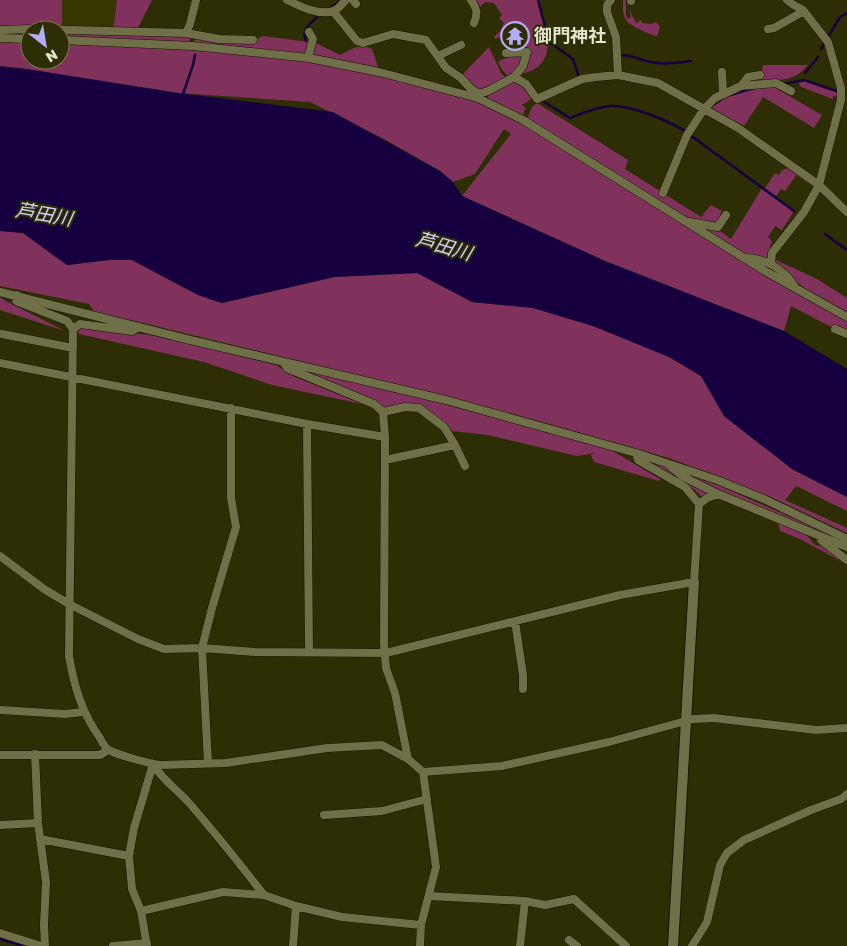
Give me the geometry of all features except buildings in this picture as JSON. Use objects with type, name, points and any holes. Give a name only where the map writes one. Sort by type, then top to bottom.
[{"type":"street","points":[[186,33],[196,0]]},
{"type":"street","points":[[286,0],[301,8],[322,12],[333,10],[346,0]]},
{"type":"street","points":[[611,0],[607,5],[607,12],[616,37],[618,76]]},
{"type":"street","points":[[771,263],[772,253],[804,212],[820,185],[844,90],[828,42],[804,11],[787,0]]},
{"type":"street","points":[[474,3],[480,10],[480,15]]},
{"type":"street","points":[[474,3],[477,17],[474,23]]},
{"type":"street","points":[[333,10],[357,41],[363,43],[393,34],[432,41],[438,56],[446,68],[461,78],[478,96]]},
{"type":"street","points":[[768,29],[774,28],[804,11]]},
{"type":"street","points":[[0,30],[32,29],[186,33],[218,39],[253,40]]},
{"type":"street","points":[[308,58],[314,37]]},
{"type":"street","points":[[0,38],[20,39]]},
{"type":"street","points":[[70,40],[193,46],[308,58],[380,72],[478,96],[518,117],[744,259],[847,317]]},
{"type":"street","points":[[438,56],[461,45]]},
{"type":"street","points":[[478,96],[514,77],[523,66],[527,52],[506,53]]},
{"type":"street","points":[[722,72],[723,94]]},
{"type":"street","points":[[741,86],[748,77],[760,75]]},
{"type":"street","points":[[514,77],[526,84],[538,98],[582,80],[618,76],[658,84],[738,128],[820,185],[847,212]]},
{"type":"street","points":[[663,193],[687,135],[704,109],[716,98],[741,86],[776,83],[791,91]]},
{"type":"street","points":[[684,221],[718,227],[726,215]]},
{"type":"street","points":[[744,259],[747,257],[771,263],[790,279],[796,289]]},
{"type":"street","points":[[0,292],[446,400],[636,453],[717,480],[764,499],[847,538]]},
{"type":"street","points":[[17,295],[16,301],[67,322],[73,330],[69,656],[75,687],[90,724],[108,750],[153,764],[226,762],[327,748],[382,744],[408,759],[423,772],[436,867],[421,925],[420,946]]},
{"type":"street","points":[[73,330],[80,324],[132,332],[139,327]]},
{"type":"street","points":[[835,329],[847,334]]},
{"type":"street","points":[[2,334],[73,348]]},
{"type":"street","points":[[284,362],[287,368],[374,404],[383,412],[385,437],[384,644],[386,668],[395,693],[408,759]]},
{"type":"street","points":[[0,363],[307,424],[385,437]]},
{"type":"street","points":[[383,412],[405,407],[419,408],[444,427],[465,466]]},
{"type":"street","points":[[208,763],[202,648],[236,527],[231,498],[231,408]]},
{"type":"street","points":[[307,424],[309,652]]},
{"type":"street","points":[[385,460],[455,445]]},
{"type":"street","points":[[636,453],[638,460],[685,487],[699,504],[673,946]]},
{"type":"street","points":[[665,462],[682,476],[718,494],[847,548]]},
{"type":"street","points":[[699,504],[707,498],[718,494]]},
{"type":"street","points":[[822,538],[820,541],[847,560]]},
{"type":"street","points":[[0,556],[44,589],[70,604],[138,639],[164,649],[202,648],[255,652],[386,653],[620,595],[694,582]]},
{"type":"street","points":[[514,621],[523,675],[523,689]]},
{"type":"street","points":[[0,710],[65,714],[84,712]]},
{"type":"street","points":[[423,772],[502,766],[610,742],[687,720],[714,718],[816,730],[847,728]]},
{"type":"street","points":[[0,755],[100,755],[108,750]]},
{"type":"street","points":[[35,754],[38,824],[46,882],[45,946]]},
{"type":"street","points":[[113,946],[147,944],[141,911],[132,889],[129,856],[134,828],[153,764]]},
{"type":"street","points":[[153,764],[159,775],[177,790],[227,847],[264,895]]},
{"type":"street","points":[[692,946],[707,922],[720,865],[727,853],[744,840],[811,810],[841,799],[847,794]]},
{"type":"street","points":[[324,815],[382,811],[427,799]]},
{"type":"street","points":[[0,824],[38,824]]},
{"type":"street","points":[[40,839],[129,856]]},
{"type":"street","points":[[141,911],[224,892],[264,895],[296,906],[342,917],[421,925]]},
{"type":"street","points":[[429,896],[525,901],[545,905],[574,899],[626,946]]},
{"type":"street","points":[[520,946],[525,901]]},
{"type":"street","points":[[293,946],[296,906]]},
{"type":"street","points":[[0,934],[41,946]]},
{"type":"street","points":[[569,940],[577,946]]},
{"type":"shaded area","points":[[0,0],[62,0],[62,20],[20,20],[20,69],[0,66]]},
{"type":"shaded area","points":[[62,0],[117,0],[113,32],[70,30],[70,20],[62,20]]},
{"type":"shaded area","points":[[117,0],[152,0],[136,32],[191,35],[189,46],[308,58],[478,98],[717,241],[613,172],[527,119],[532,107],[537,103],[628,160],[625,169],[701,217],[711,205],[722,211],[717,223],[712,225],[731,239],[762,188],[794,211],[782,230],[775,226],[768,237],[772,241],[768,254],[774,265],[791,284],[847,317],[847,334],[791,306],[784,331],[605,261],[462,196],[511,134],[504,129],[475,174],[453,182],[440,171],[386,140],[310,102],[178,93],[26,70],[70,70],[70,30],[113,31]]},
{"type":"shaded area","points":[[475,0],[539,0],[548,38],[546,56],[541,64],[533,70],[517,75],[529,57],[512,50],[509,43],[519,39],[518,37],[521,35],[516,29],[508,33],[508,38],[506,39],[502,35],[496,39],[494,37],[504,23],[499,18],[502,15],[494,3],[485,2],[480,7]]},
{"type":"shaded area","points":[[623,0],[626,0],[626,15],[628,19],[631,17],[629,9],[636,23],[641,20],[642,23],[651,24],[656,22],[660,27],[657,36],[641,30],[625,19]]},
{"type":"shaded area","points":[[263,36],[309,42],[306,55],[194,43],[195,38],[249,43]]},
{"type":"shaded area","points":[[316,43],[340,55],[356,48],[368,47],[372,49],[378,67],[313,56]]},
{"type":"shaded area","points":[[489,47],[501,73],[507,79],[480,90],[472,88],[461,76]]},
{"type":"shaded area","points":[[525,54],[520,67],[508,76],[498,62],[511,56]]},
{"type":"shaded area","points":[[763,65],[808,65],[797,75],[786,79],[760,81]]},
{"type":"shaded area","points":[[515,81],[522,84],[533,98],[522,105],[526,108],[522,116],[488,98],[488,94]]},
{"type":"shaded area","points":[[805,81],[837,92],[837,97],[833,96],[833,99],[801,87],[799,83]]},
{"type":"shaded area","points":[[772,86],[822,115],[814,128],[763,97],[744,126],[742,124],[739,126],[711,109],[713,108],[711,107],[733,95]]},
{"type":"shaded area","points":[[789,166],[815,185],[815,188],[796,175],[786,190],[781,189],[776,196],[765,188],[775,173],[779,175],[782,170]]},
{"type":"shaded area","points":[[0,231],[23,233],[67,265],[109,260],[132,260],[198,295],[222,303],[334,277],[417,273],[472,302],[533,308],[593,326],[669,357],[701,376],[724,416],[792,469],[847,497],[847,511],[796,486],[785,500],[847,528],[847,533],[773,498],[669,458],[460,400],[94,311],[89,304],[0,286]]},
{"type":"shaded area","points":[[774,259],[817,279],[847,298],[847,313],[809,292],[774,263]]},
{"type":"shaded area","points":[[0,297],[4,300],[65,331],[0,310]]},
{"type":"shaded area","points":[[82,327],[149,335],[276,365],[295,377],[362,404],[272,385],[204,362],[79,334],[76,330]]},
{"type":"shaded area","points":[[293,368],[429,400],[611,450],[660,479],[659,481],[594,462],[591,455],[595,453],[577,456],[488,435],[452,431],[428,411],[386,409]]},
{"type":"shaded area","points":[[645,460],[720,486],[847,542],[847,545],[720,492],[701,496],[695,490]]},
{"type":"shaded area","points":[[778,523],[805,533],[815,545],[821,546],[846,564],[802,540],[780,531]]},
{"type":"water","name":"芦田川","points":[[0,66],[178,93],[333,112],[440,171],[453,182],[462,196],[605,261],[784,331],[847,369],[847,497],[792,469],[724,416],[701,376],[669,357],[593,326],[533,308],[472,302],[417,273],[334,277],[222,303],[198,295],[132,260],[109,260],[67,265],[23,233],[0,231]]},
{"type":"waterway","points":[[538,0],[549,42],[573,59],[579,77]]},
{"type":"waterway","points":[[332,7],[340,1]]},
{"type":"waterway","points":[[821,49],[840,17],[847,13]]},
{"type":"waterway","points":[[306,41],[305,30],[317,17]]},
{"type":"waterway","points":[[182,97],[195,55]]},
{"type":"waterway","points":[[622,55],[660,63],[691,61]]},
{"type":"waterway","points":[[805,73],[818,57]]},
{"type":"waterway","points":[[783,84],[804,80],[836,91]]},
{"type":"waterway","points":[[730,95],[754,88]]},
{"type":"waterway","points":[[713,105],[723,98]]},
{"type":"waterway","points":[[541,100],[570,118],[590,110],[619,106],[650,115],[687,132]]},
{"type":"waterway","points":[[690,135],[794,211]]},
{"type":"waterway","points":[[825,234],[847,250]]},
{"type":"waterway","points":[[0,939],[24,946]]},
{"type":"place","name":"御門神社","points":[[515,36]]}]
